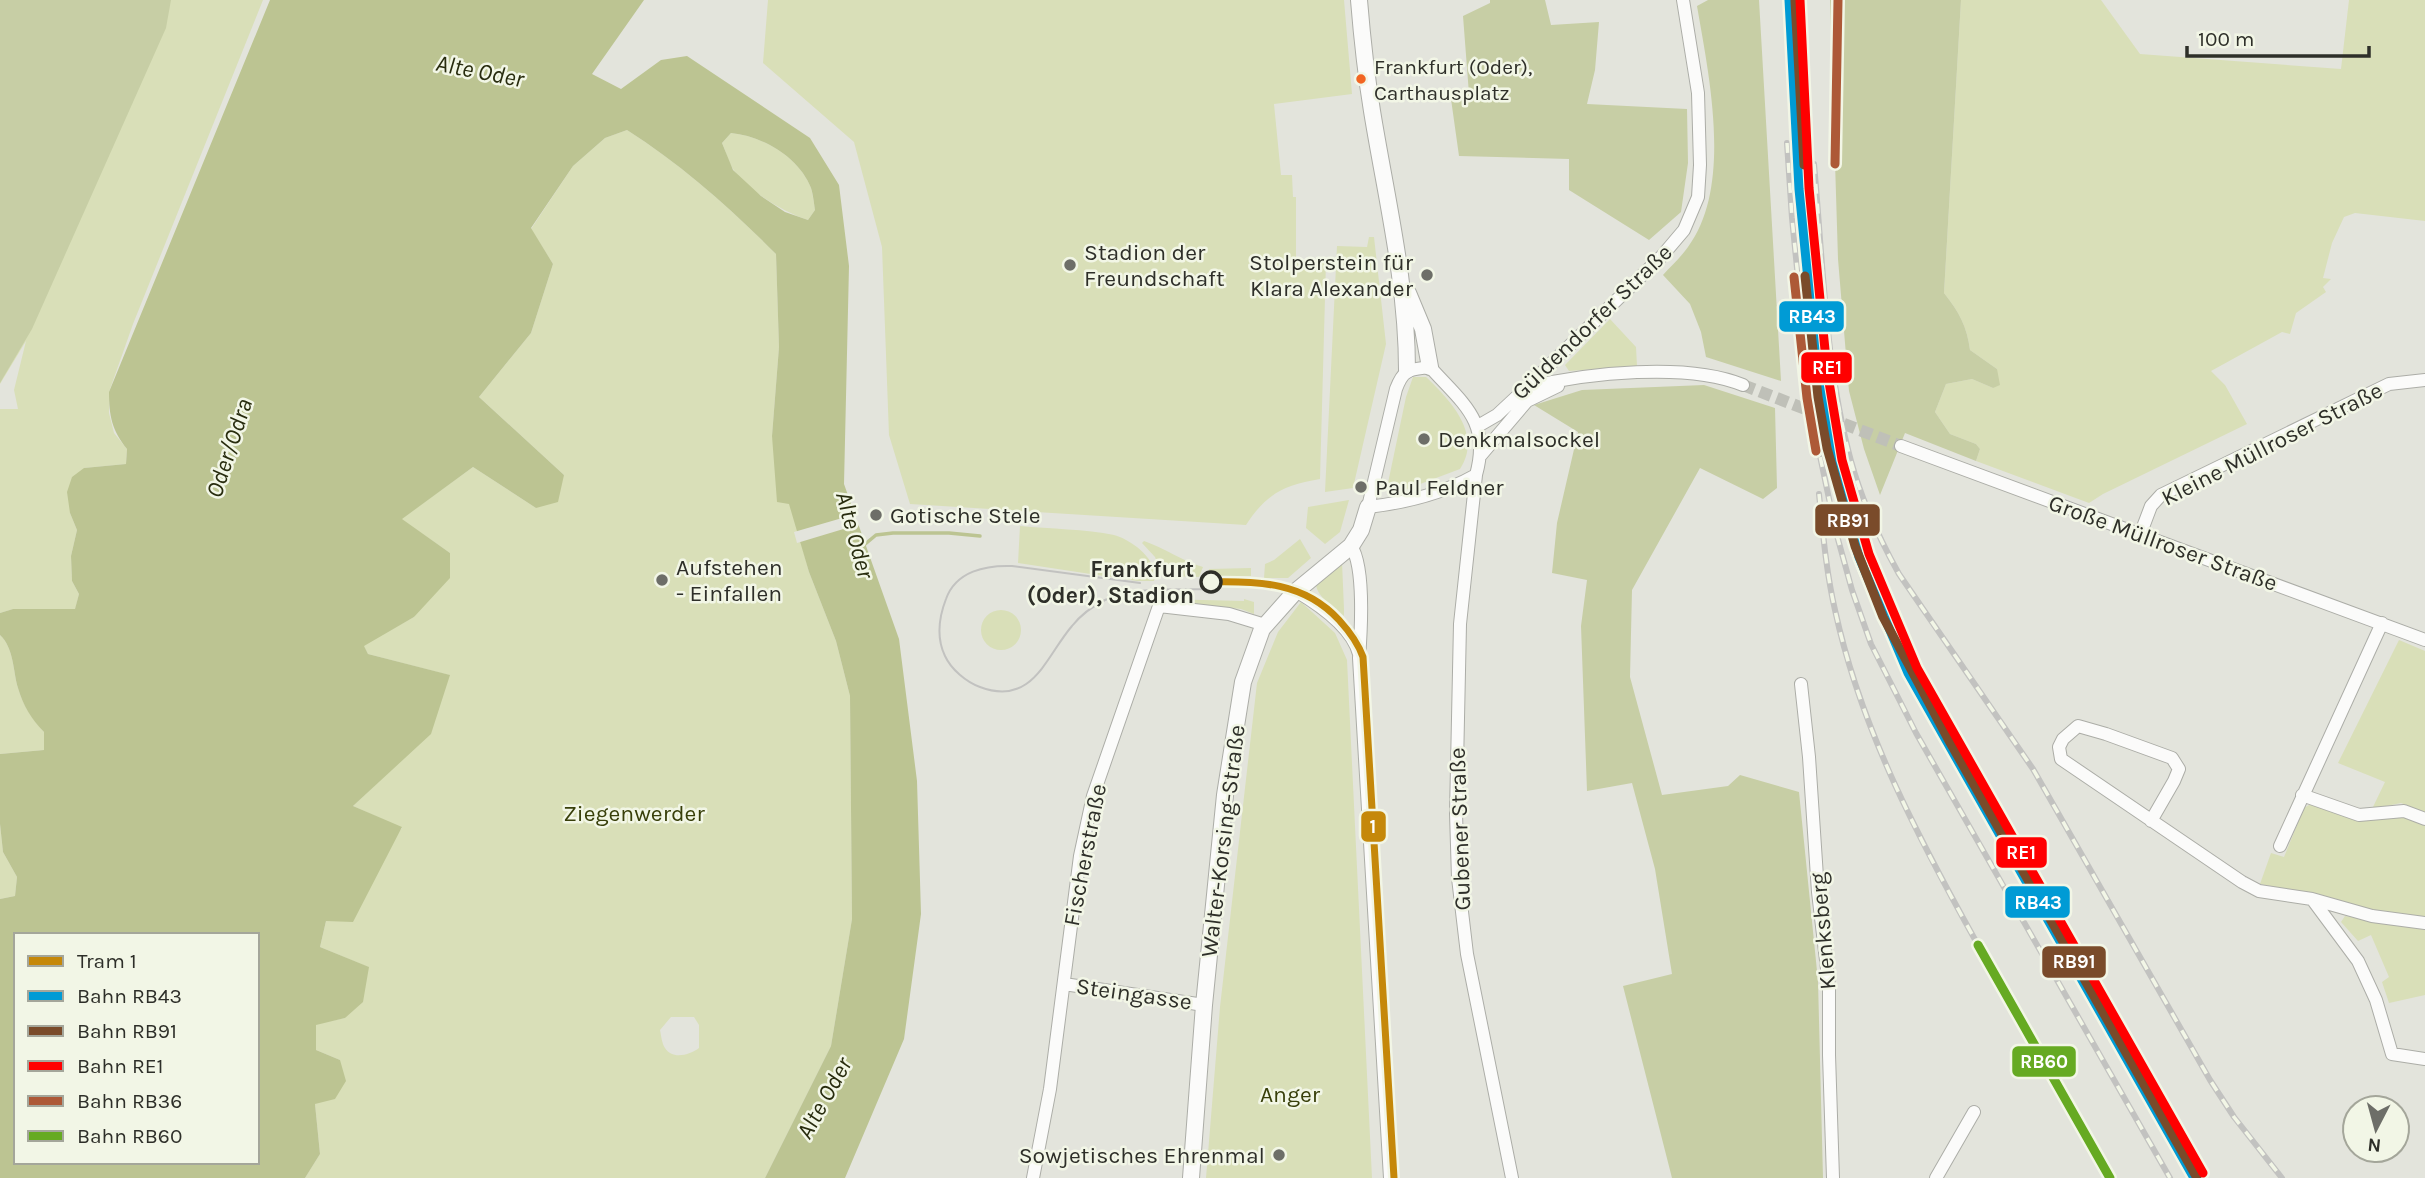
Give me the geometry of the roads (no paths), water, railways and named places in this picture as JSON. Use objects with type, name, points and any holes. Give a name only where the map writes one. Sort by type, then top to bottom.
[{"type":"street","points":[[1359,0],[1371,110],[1400,271],[1407,331],[1407,370]]},
{"type":"street","name":"Güldendorfer Straße","points":[[1478,426],[1497,415],[1526,388],[1662,256],[1684,230],[1698,197],[1698,93],[1683,0]]},
{"type":"street","points":[[1400,271],[1423,329],[1430,367],[1465,405],[1478,426],[1481,455]]},
{"type":"street","points":[[1359,658],[1361,629],[1358,562],[1351,546],[1368,507],[1401,376],[1407,370],[1430,367]]},
{"type":"street","points":[[1526,388],[1557,380],[1649,373],[1699,373],[1727,378],[1742,385]]},
{"type":"street","points":[[1481,455],[1527,401],[1581,378]]},
{"type":"street","name":"Kleine Müllroser Straße","points":[[2140,535],[2151,506],[2161,495],[2389,384],[2425,380]]},
{"type":"street","name":"Große Müllroser Straße","points":[[1901,446],[2425,640]]},
{"type":"street","name":"Gubener Straße","points":[[1481,455],[1476,475],[1460,624],[1456,813],[1458,878],[1467,954],[1512,1178]]},
{"type":"street","points":[[1368,507],[1444,489],[1476,475]]},
{"type":"street","name":"Walter-Korsing-Straße","points":[[1191,1178],[1204,1005],[1225,795],[1241,694],[1253,650],[1265,625],[1296,591],[1351,546]]},
{"type":"street","points":[[1296,591],[1322,607],[1342,626],[1358,649],[1390,1178]]},
{"type":"street","name":"Fischerstraße","points":[[1033,1178],[1051,1088],[1080,856],[1093,796],[1159,606],[1229,614],[1265,625]]},
{"type":"street","points":[[2280,846],[2382,623]]},
{"type":"street","name":"Klenksberg","points":[[1801,684],[1810,767],[1818,892],[1829,986],[1833,1178]]},
{"type":"street","points":[[2151,821],[2179,769],[2172,758],[2078,726],[2071,730],[2059,747],[2061,759],[2151,821],[2242,882],[2259,891],[2312,899],[2372,916],[2425,923]]},
{"type":"street","points":[[2302,795],[2358,815],[2404,811],[2425,819]]},
{"type":"street","points":[[2312,899],[2358,961],[2376,1000],[2392,1054],[2425,1059]]},
{"type":"street","name":"Steingasse","points":[[1064,984],[1204,1005]]},
{"type":"street","points":[[1937,1178],[1974,1112]]},
{"type":"water","points":[[270,0],[644,0],[592,74],[621,89],[661,60],[687,56],[810,138],[839,185],[849,266],[844,484],[899,639],[917,781],[921,914],[904,1039],[845,1178],[765,1178],[831,1046],[852,919],[850,696],[836,641],[809,572],[789,504],[777,502],[772,436],[779,347],[776,254],[705,188],[627,130],[605,138],[573,166],[531,228],[553,264],[531,333],[479,397],[564,475],[558,502],[536,508],[473,467],[402,519],[450,553],[450,578],[414,617],[364,646],[368,654],[450,675],[431,734],[353,806],[402,827],[353,922],[326,921],[320,947],[369,967],[363,1002],[345,1018],[316,1025],[316,1050],[340,1060],[346,1081],[335,1099],[315,1104],[320,1154],[305,1178],[0,1178],[0,899],[15,896],[17,877],[3,852],[0,824],[0,754],[44,750],[44,732],[31,717],[20,694],[11,653],[0,635],[0,613],[13,609],[75,609],[79,594],[72,581],[71,556],[77,530],[70,513],[67,492],[72,477],[84,468],[126,464],[127,449],[112,422],[109,392]],"holes":[[[731,133],[743,135],[778,150],[798,167],[813,196],[815,210],[808,220],[785,212],[761,196],[733,170],[722,143]]]},
{"type":"waterway","name":"Alte Oder","points":[[864,545],[876,535],[893,533],[980,536]]},
{"type":"tunnel","points":[[1743,385],[1901,446]]},
{"type":"tram line","points":[[1140,583],[1012,566],[982,569],[964,576],[946,599],[940,627],[942,649],[951,666],[969,682],[998,691],[1013,690],[1036,675],[1075,622],[1105,600],[1143,591],[1211,589]]},
{"type":"tram line","name":"1","points":[[1211,582],[1280,586],[1311,598],[1343,624],[1363,657],[1394,1178]]},
{"type":"railway","points":[[1787,143],[1813,428]]},
{"type":"railway","points":[[1814,164],[1830,351],[1842,425],[1860,490],[1878,533],[1899,574],[2033,769],[2210,1080],[2234,1117],[2282,1178]]},
{"type":"railway","points":[[1812,418],[1836,532],[1871,644],[1916,733],[2170,1178]]},
{"type":"railway","points":[[1819,494],[1832,595],[1860,698],[1894,783],[1934,865],[1978,945]]},
{"type":"rail line","name":"RB43","points":[[1789,0],[1799,189],[1817,371],[1832,462],[1859,557],[1908,673],[2194,1178]]},
{"type":"rail line","name":"RE1","points":[[1800,0],[1809,188],[1827,370],[1842,460],[1869,554],[1917,668],[2203,1173]]},
{"type":"rail line","name":"RB36","points":[[1835,164],[1838,0]]},
{"type":"rail line","name":"RB91","points":[[1795,1],[1804,165]]},
{"type":"rail line","name":"RB91","points":[[1805,276],[1818,397],[1827,448],[1855,546],[1883,617],[1948,739],[2197,1178]]},
{"type":"rail line","name":"RB36","points":[[1794,277],[1807,398],[1816,451]]},
{"type":"rail line","name":"RB60","points":[[1978,945],[2110,1178]]},
{"type":"place","name":"Frankfurt (Oder), Carthausplatz","points":[[1361,79]]},
{"type":"place","name":"Stadion der Freundschaft","points":[[1070,265]]},
{"type":"place","name":"Stolperstein für Klara Alexander","points":[[1427,275]]},
{"type":"place","name":"Denkmalsockel","points":[[1424,439]]},
{"type":"place","name":"Paul Feldner","points":[[1361,487]]},
{"type":"place","name":"Gotische Stele","points":[[876,515]]},
{"type":"place","name":"Aufstehen - Einfallen","points":[[662,580]]},
{"type":"place","name":"Frankfurt (Oder), Stadion","points":[[1211,582]]},
{"type":"place","name":"Sowjetisches Ehrenmal","points":[[1279,1155]]},
{"type":"water label","name":"Oder/Odra","points":[[229,448]]},
{"type":"park label","name":"Ziegenwerder","points":[[634,813]]},
{"type":"park label","name":"Anger","points":[[1290,1094]]}]
